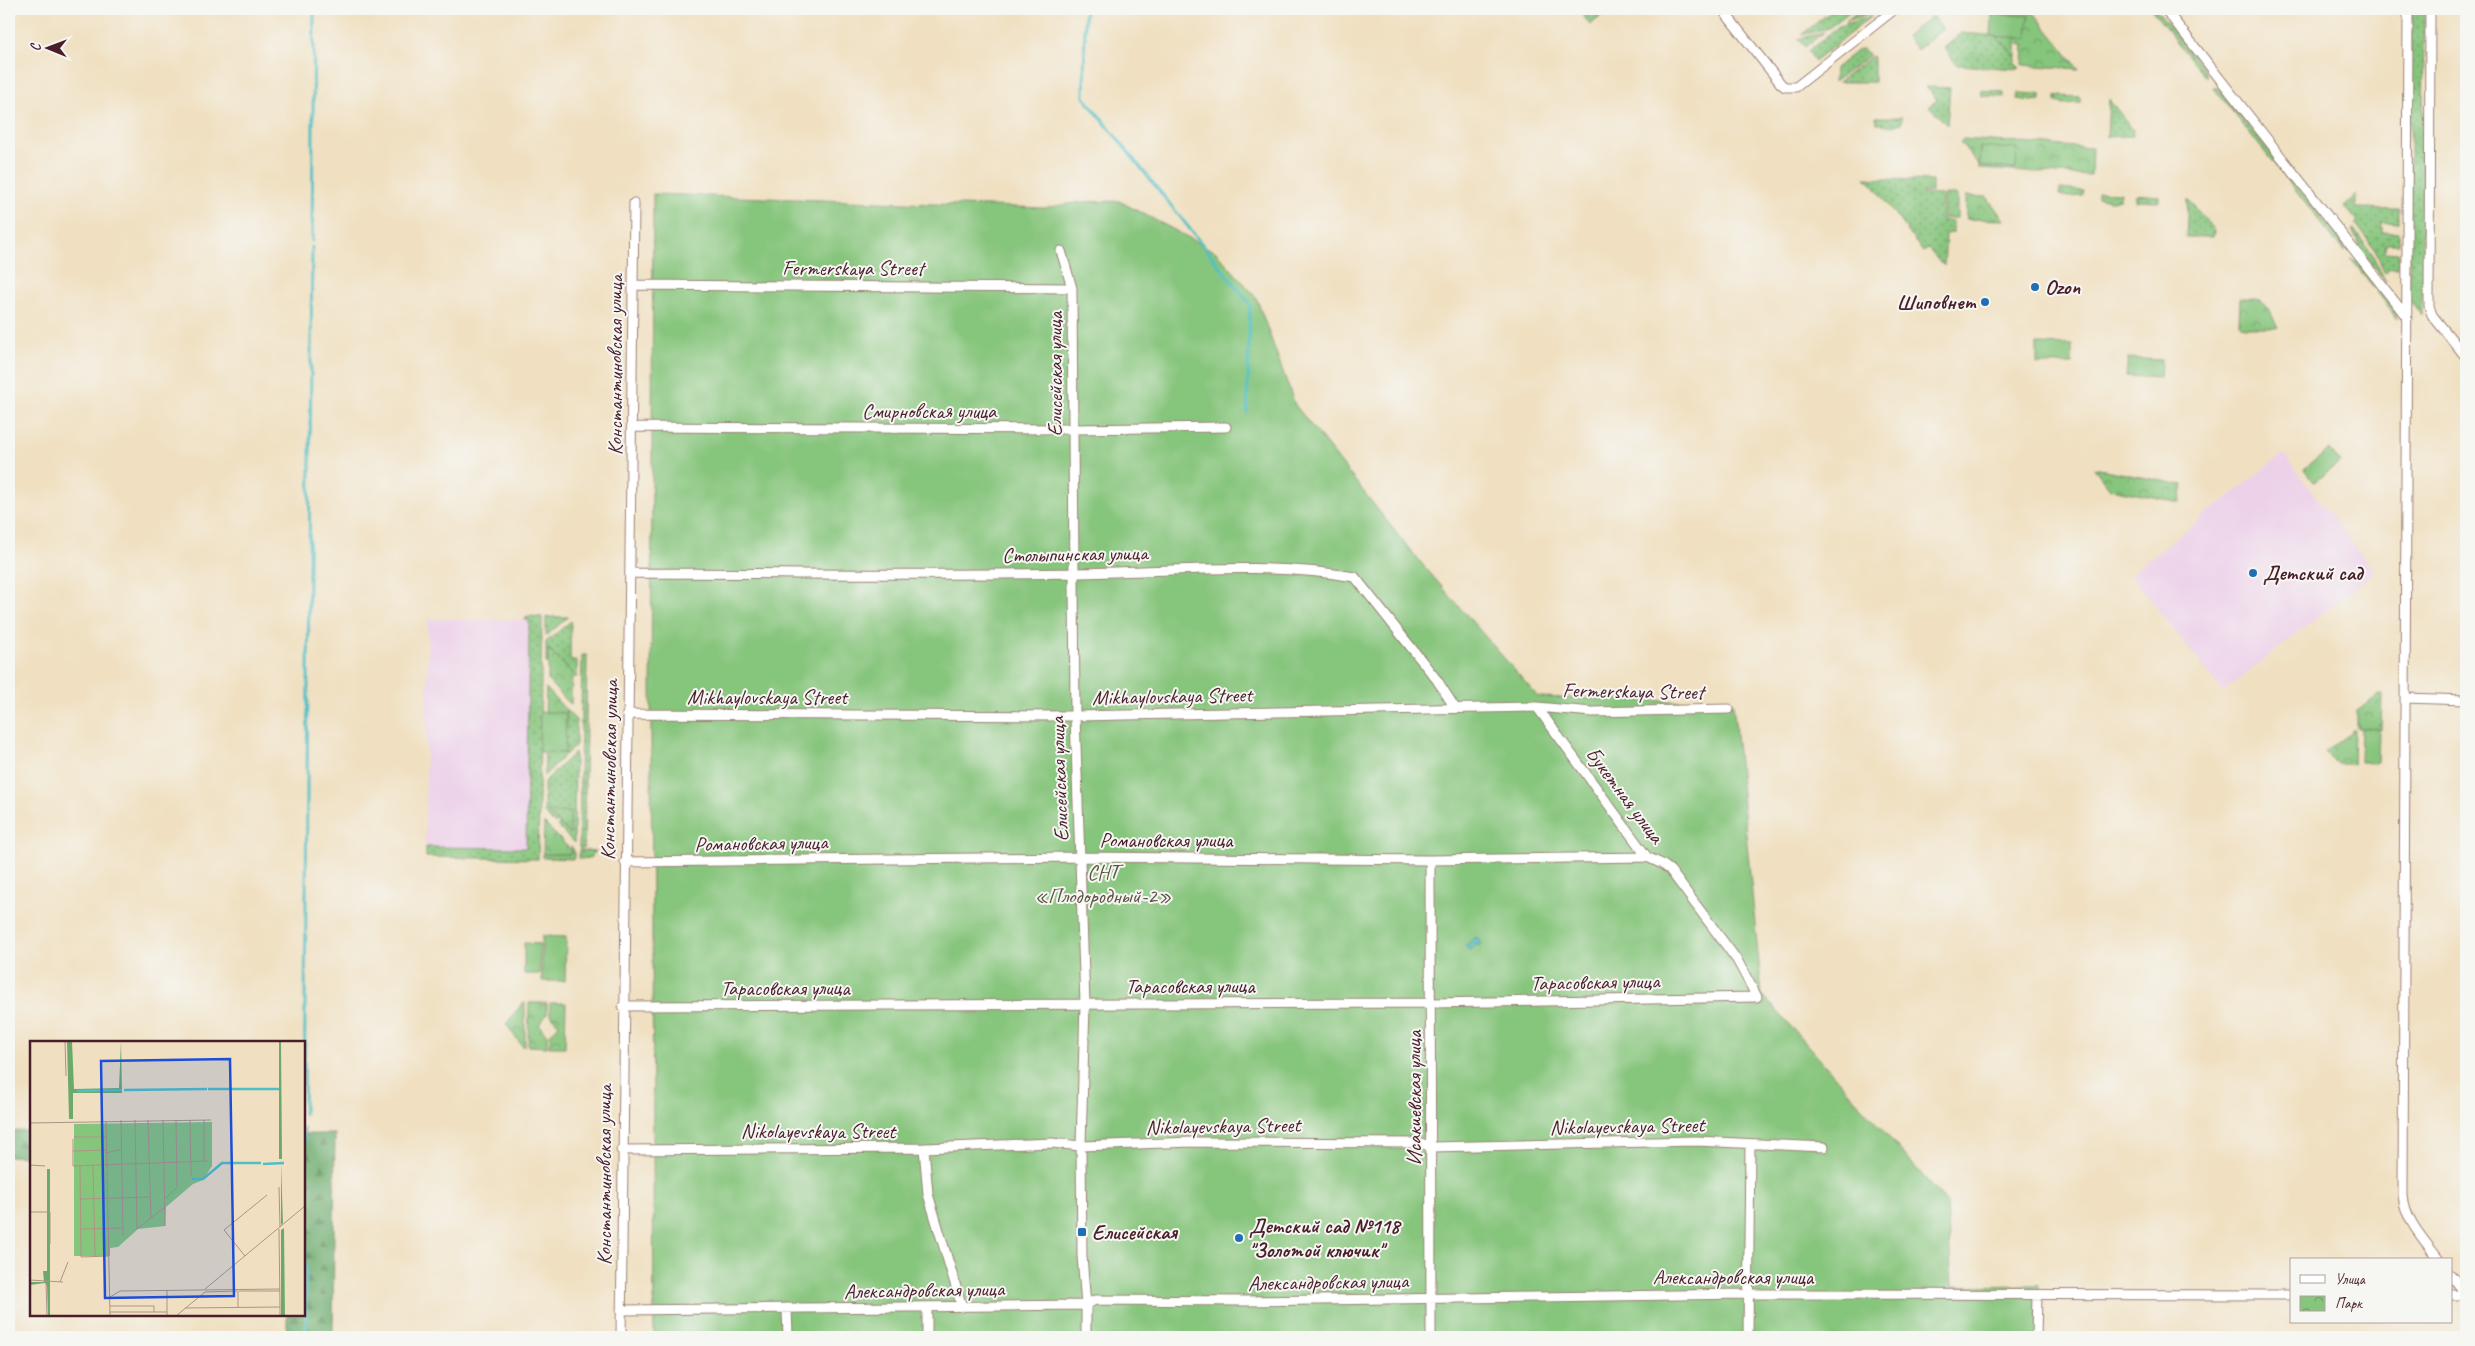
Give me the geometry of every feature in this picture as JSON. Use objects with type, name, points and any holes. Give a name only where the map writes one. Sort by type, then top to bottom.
[{"type":"street","points":[[1722,9],[1781,84],[1791,88],[1796,87],[1895,9]]},
{"type":"street","points":[[2166,9],[2406,316]]},
{"type":"street","points":[[2408,9],[2403,1194],[2404,1205],[2413,1226],[2437,1258]]},
{"type":"street","points":[[2430,9],[2429,306],[2432,316],[2466,357]]},
{"type":"street","name":"Константиновская улица","points":[[621,1337],[621,1150],[627,714],[631,572],[634,203]]},
{"type":"street","name":"Елисейская улица","points":[[1061,251],[1072,288],[1075,716],[1084,1004],[1081,1146],[1082,1256],[1086,1305],[1086,1337]]},
{"type":"street","name":"Fermerskaya Street","points":[[633,285],[1072,288]]},
{"type":"street","name":"Смирновская улица","points":[[632,427],[1073,429],[1226,427]]},
{"type":"street","name":"Столыпинская улица","points":[[631,572],[1075,573],[1213,570],[1323,572],[1355,577],[1437,680],[1455,708]]},
{"type":"street","points":[[2405,698],[2466,700]]},
{"type":"street","name":"Fermerskaya Street","points":[[1537,707],[1592,712],[1729,709]]},
{"type":"street","name":"Mikhaylovskaya Street","points":[[627,714],[1075,716],[1537,707]]},
{"type":"street","name":"Букетная улица","points":[[1537,707],[1647,858],[1662,864],[1670,870],[1737,960],[1757,997]]},
{"type":"street","name":"Романовская улица","points":[[625,862],[1079,857],[1430,860],[1647,858]]},
{"type":"street","name":"Исакиевская улица","points":[[1430,860],[1432,1337]]},
{"type":"street","name":"Тарасовская улица","points":[[623,1006],[1431,1002],[1757,997]]},
{"type":"street","name":"Nikolayevskaya Street","points":[[621,1150],[924,1148],[1052,1143],[1081,1146],[1202,1142],[1421,1143],[1431,1147],[1696,1142],[1824,1147]]},
{"type":"street","points":[[1748,1337],[1750,1145]]},
{"type":"street","points":[[924,1148],[928,1194],[962,1307]]},
{"type":"street","points":[[2452,1276],[2466,1294]]},
{"type":"street","name":"Александровская улица","points":[[621,1310],[1086,1305],[1095,1300],[1748,1294],[2290,1294]]},
{"type":"street","points":[[2452,1294],[2466,1294]]},
{"type":"street","points":[[2036,1337],[2037,1295]]},
{"type":"street","points":[[927,1307],[928,1337]]},
{"type":"street","points":[[788,1308],[788,1337]]},
{"type":"shaded area","name":"Детский сад","points":[[2283,454],[2375,572],[2223,692],[2130,574]]},
{"type":"shaded area","points":[[428,619],[529,620],[526,848],[425,847]]},
{"type":"green space","points":[[1578,9],[1610,9],[1590,25]]},
{"type":"green space","points":[[1834,9],[1853,9],[1829,28],[1801,35]]},
{"type":"green space","points":[[1861,9],[1867,9],[1871,13],[1846,21]]},
{"type":"green space","points":[[1993,9],[2031,9],[2079,69],[2023,65],[2024,44],[2016,43],[2016,57],[1998,37],[2029,16],[1995,14]]},
{"type":"green space","points":[[2151,9],[2156,9],[2206,72],[2206,78]]},
{"type":"green space","points":[[2411,9],[2424,9],[2422,315],[2409,300]]},
{"type":"green space","points":[[1992,14],[2029,16],[2027,38],[1991,36]]},
{"type":"green space","points":[[1872,16],[1815,61],[1808,51],[1839,26]]},
{"type":"green space","points":[[1932,16],[1943,29],[1917,50],[1906,36]]},
{"type":"green space","points":[[1824,32],[1805,47],[1798,39]]},
{"type":"green space","points":[[1962,33],[1998,36],[2016,58],[2016,65],[2019,65],[2019,69],[1957,65],[1944,48]]},
{"type":"green space","points":[[1859,49],[1863,49],[1870,55],[1834,82],[1835,68]]},
{"type":"green space","points":[[1872,56],[1874,59],[1874,82],[1838,82]]},
{"type":"green space","points":[[1926,87],[1950,88],[1947,125],[1929,106],[1937,100]]},
{"type":"green space","points":[[2213,87],[2218,87],[2344,245],[2344,252]]},
{"type":"green space","points":[[1981,90],[2004,92],[2004,97],[1981,96]]},
{"type":"green space","points":[[2018,93],[2041,94],[2041,100],[2017,99]]},
{"type":"green space","points":[[2056,96],[2080,97],[2080,103],[2064,104],[2056,102]]},
{"type":"green space","points":[[2109,99],[2133,130],[2132,136],[2107,137]]},
{"type":"green space","points":[[1876,117],[1902,117],[1901,123],[1892,126],[1877,123]]},
{"type":"green space","points":[[1963,139],[2092,148],[2091,176],[1979,169],[1979,166],[2015,169],[1980,147],[1979,165],[1960,142]]},
{"type":"green space","points":[[1980,147],[2017,149],[2016,169],[1979,166]]},
{"type":"green space","points":[[1865,178],[1932,181],[1932,192],[1922,192],[1922,194],[1942,195],[1942,220],[1953,221],[1953,233],[1946,234],[1944,266],[1928,249],[1923,252],[1873,185]]},
{"type":"green space","points":[[2060,189],[2083,191],[2083,196],[2068,197],[2059,195]]},
{"type":"green space","points":[[2097,192],[2121,193],[2120,199],[2110,200],[2097,197]]},
{"type":"green space","name":"СНТ «Плодородный-2»","points":[[653,194],[1044,208],[1080,202],[1119,201],[1216,252],[1256,297],[1295,405],[1409,549],[1538,697],[1733,703],[1762,994],[1947,1203],[1952,1286],[2039,1285],[2039,1337],[654,1337],[651,731]]},
{"type":"green space","points":[[2136,194],[2159,196],[2159,201],[2135,200]]},
{"type":"green space","points":[[1944,195],[1957,195],[1957,218],[1944,218]]},
{"type":"green space","points":[[2356,195],[2356,208],[2399,209],[2399,223],[2382,222],[2382,232],[2399,233],[2399,244],[2386,244],[2385,252],[2398,253],[2398,268],[2391,268],[2386,273],[2384,272],[2375,249],[2355,224],[2358,222],[2344,206]]},
{"type":"green space","points":[[1966,196],[1987,197],[2004,220],[1966,219]]},
{"type":"green space","points":[[2188,199],[2214,230],[2213,237],[2186,237]]},
{"type":"green space","points":[[2353,229],[2372,253],[2386,283],[2363,253]]},
{"type":"green space","points":[[2351,259],[2359,262],[2377,286],[2374,288]]},
{"type":"green space","points":[[2381,289],[2394,307],[2398,319],[2377,292]]},
{"type":"green space","points":[[2240,298],[2256,299],[2265,304],[2278,327],[2243,327],[2239,323]]},
{"type":"green space","points":[[2037,344],[2072,345],[2072,364],[2037,364]]},
{"type":"green space","points":[[2128,358],[2161,360],[2160,378],[2126,376]]},
{"type":"green space","points":[[2329,449],[2340,462],[2314,482],[2304,469]]},
{"type":"green space","points":[[2094,468],[2183,485],[2180,502],[2110,489]]},
{"type":"green space","points":[[527,616],[542,617],[538,859],[426,857],[426,847],[526,848],[529,620],[525,620]]},
{"type":"green space","points":[[546,617],[568,617],[546,636]]},
{"type":"green space","points":[[571,621],[570,660],[577,661],[577,677],[572,677],[572,673],[549,649],[548,663],[546,663],[546,642]]},
{"type":"green space","points":[[548,649],[572,673],[571,705],[548,681]]},
{"type":"green space","points":[[582,655],[587,655],[584,848],[579,848]]},
{"type":"green space","points":[[546,688],[566,710],[566,713],[545,712]]},
{"type":"green space","points":[[2378,695],[2382,695],[2381,729],[2357,728],[2357,711]]},
{"type":"green space","points":[[566,710],[576,720],[576,745],[565,755]]},
{"type":"green space","points":[[540,712],[566,713],[565,753],[539,752]]},
{"type":"green space","points":[[2361,728],[2379,729],[2378,762],[2360,762]]},
{"type":"green space","points":[[2354,729],[2353,764],[2337,764],[2325,752]]},
{"type":"green space","points":[[545,752],[565,753],[565,755],[544,776]]},
{"type":"green space","points":[[575,752],[574,843],[557,826],[559,824],[570,833],[548,812],[557,822],[555,824],[544,813],[544,782]]},
{"type":"green space","points":[[547,812],[570,812],[570,834]]},
{"type":"green space","points":[[544,823],[571,850],[571,854],[543,854]]},
{"type":"green space","points":[[571,846],[574,850],[574,859],[543,858],[543,854],[571,854]]},
{"type":"green space","points":[[579,850],[595,851],[590,858],[579,859]]},
{"type":"green space","points":[[542,936],[566,937],[565,981],[542,981]]},
{"type":"green space","points":[[524,943],[540,944],[540,974],[524,974]]},
{"type":"green space","points":[[525,1003],[525,1046],[522,1046],[506,1024]]},
{"type":"green space","points":[[529,1003],[547,1003],[547,1014],[539,1025],[547,1035],[547,1047],[528,1046]]},
{"type":"green space","points":[[550,1003],[566,1003],[565,1047],[549,1047],[550,1035],[559,1025],[550,1014]]},
{"type":"green space","points":[[9,1131],[30,1131],[30,1157],[9,1156]]},
{"type":"green space","points":[[305,1134],[335,1134],[333,1337],[287,1337],[287,1316],[305,1316]]},
{"type":"water","points":[[1476,937],[1481,943],[1479,946],[1477,944],[1469,950],[1465,946]]},
{"type":"waterway","points":[[312,241],[314,9]]},
{"type":"waterway","points":[[1085,9],[1084,97],[1250,304],[1247,412]]},
{"type":"waterway","points":[[305,1041],[312,247]]},
{"type":"waterway","points":[[305,1232],[306,1337]]},
{"type":"place","name":"Ozon","points":[[2035,287]]},
{"type":"place","name":"Шиповнет","points":[[1985,302]]},
{"type":"place","name":"Детский сад","points":[[2253,573]]},
{"type":"place","name":"Елисейская","points":[[1082,1232]]},
{"type":"place","name":"Детский сад №118 \"Золотой ключик\"","points":[[1239,1238]]}]
